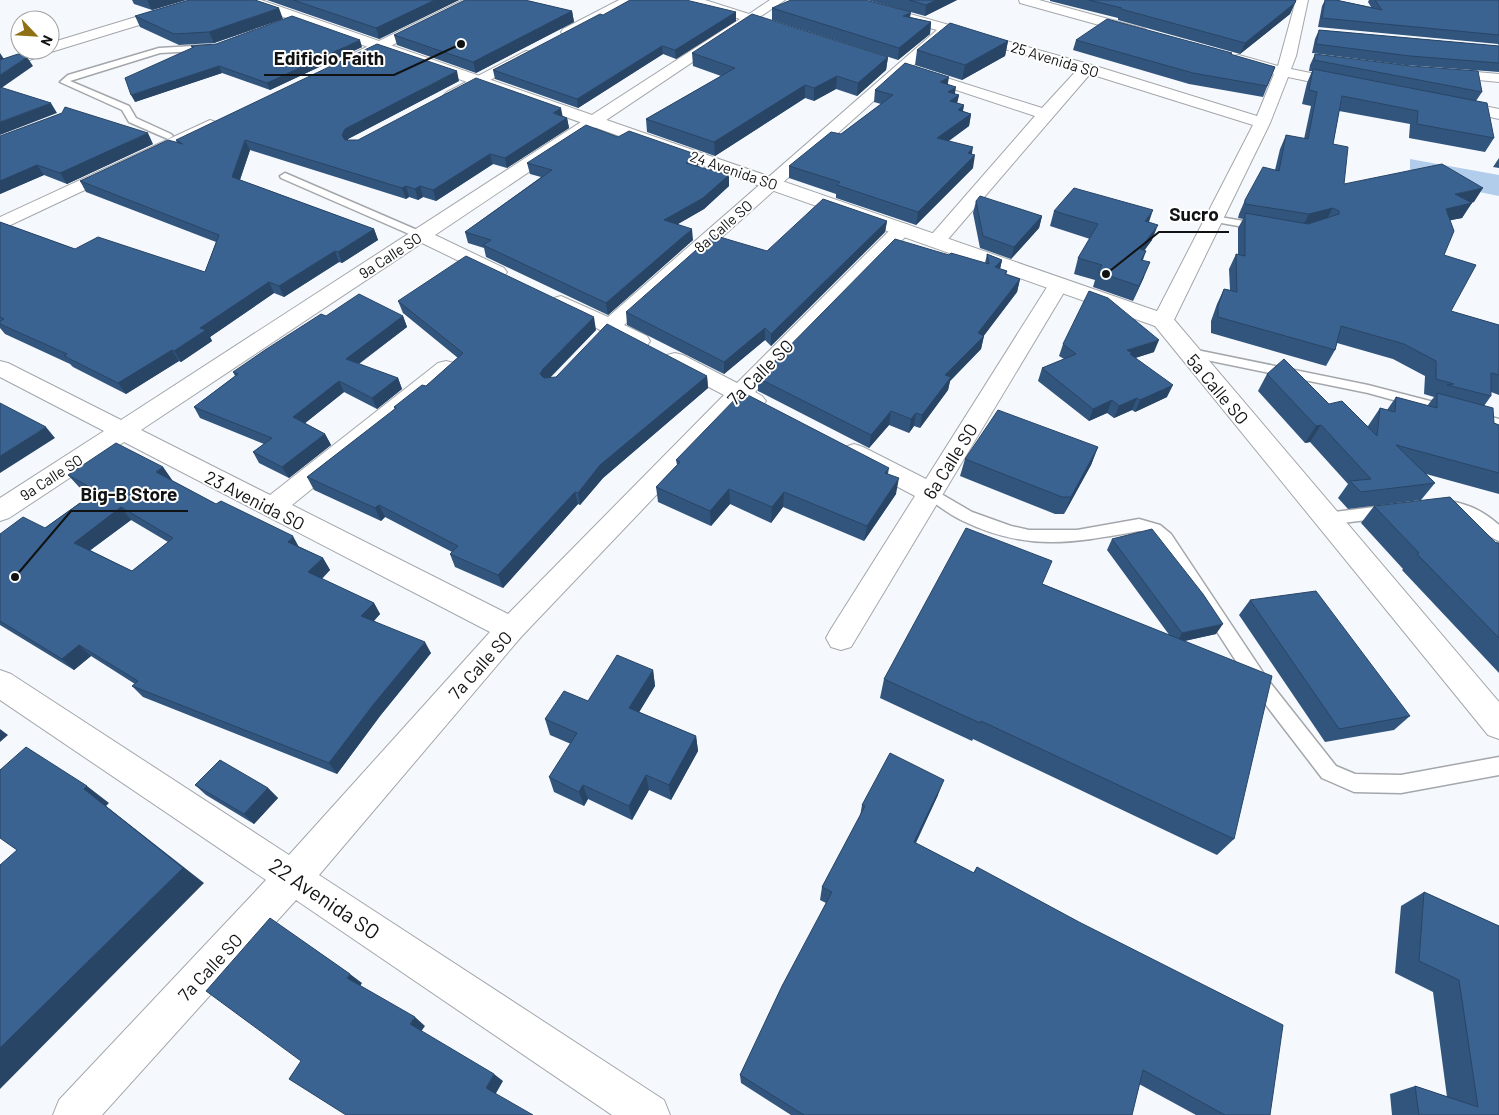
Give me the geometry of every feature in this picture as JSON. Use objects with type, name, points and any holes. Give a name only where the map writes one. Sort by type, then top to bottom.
[{"type":"street","points":[[60,45],[206,0]]},
{"type":"street","name":"24 Avenida SO","points":[[249,0],[1163,321]]},
{"type":"street","points":[[336,66],[380,46],[450,5],[473,0]]},
{"type":"street","points":[[554,40],[629,0]]},
{"type":"street","points":[[692,0],[770,25]]},
{"type":"street","name":"9a Calle SO","points":[[0,510],[779,0]]},
{"type":"street","name":"25 Avenida SO","points":[[846,0],[1087,68],[1262,123]]},
{"type":"street","points":[[1025,0],[1158,37]]},
{"type":"street","points":[[1163,321],[1262,123],[1290,61],[1301,32],[1302,0]]},
{"type":"street","name":"8a Calle SO","points":[[604,332],[901,67],[948,28]]},
{"type":"street","points":[[434,104],[537,49]]},
{"type":"street","points":[[1224,55],[1290,61],[1357,86]]},
{"type":"street","points":[[0,67],[19,60]]},
{"type":"street","points":[[882,61],[1045,114]]},
{"type":"street","points":[[936,241],[1087,68]]},
{"type":"street","points":[[1429,72],[1499,78]]},
{"type":"street","points":[[1433,101],[1499,114]]},
{"type":"street","points":[[0,224],[173,138],[222,119]]},
{"type":"street","name":"7a Calle SO","points":[[74,1115],[293,877],[511,629],[902,229]]},
{"type":"street","points":[[420,235],[515,280]]},
{"type":"street","name":"6a Calle SO","points":[[841,638],[1059,284]]},
{"type":"street","points":[[541,293],[604,332],[774,412]]},
{"type":"street","name":"5a Calle SO","points":[[1163,321],[1499,725]]},
{"type":"street","name":"23 Avenida SO","points":[[0,368],[511,629]]},
{"type":"street","points":[[271,508],[446,368]]},
{"type":"street","points":[[835,443],[931,492]]},
{"type":"street","name":"22 Avenida SO","points":[[0,683],[649,1115]]},
{"type":"lane","points":[[283,24],[299,18]]},
{"type":"lane","points":[[173,138],[132,120],[126,108],[64,82],[71,77],[160,51],[206,49],[224,44]]},
{"type":"lane","points":[[285,176],[420,235]]},
{"type":"lane","points":[[1214,219],[1274,229]]},
{"type":"lane","points":[[1187,352],[1368,389],[1499,424]]},
{"type":"lane","points":[[931,492],[966,516],[1009,532],[1029,536],[1077,536],[1139,525],[1154,529],[1165,538],[1262,686],[1329,772],[1354,782],[1401,784],[1499,766]]},
{"type":"lane","points":[[1429,507],[1454,506],[1479,516],[1499,535]]},
{"type":"lane","points":[[1326,518],[1410,509]]},
{"type":"shaded area","points":[[1410,159],[1499,175],[1499,196],[1410,178]]},
{"type":"building","points":[[189,0],[255,0],[279,8],[209,32],[174,34],[135,16]]},
{"type":"building","points":[[293,0],[435,0],[376,28]]},
{"type":"building","points":[[465,0],[525,0],[572,11],[473,62],[394,35]]},
{"type":"building","points":[[630,0],[686,0],[736,12],[675,50],[662,46],[577,99],[493,70],[600,14],[603,15]]},
{"type":"building","points":[[791,0],[865,0],[911,12],[903,16],[931,22],[899,48],[772,8]]},
{"type":"building","points":[[909,0],[936,0],[926,5]]},
{"type":"building","points":[[1089,0],[1296,0],[1295,3],[1245,43]]},
{"type":"building","points":[[1325,0],[1336,0],[1382,10],[1375,0],[1499,0],[1499,35],[1322,18]]},
{"type":"building","points":[[752,14],[888,57],[858,83],[837,76],[814,88],[805,85],[714,142],[646,119],[735,68],[692,53]]},
{"type":"building","points":[[292,16],[360,40],[267,83],[219,66],[131,95],[125,78],[194,47],[191,46],[216,44]]},
{"type":"building","points":[[1107,19],[1232,53],[1230,54],[1275,67],[1267,86],[1193,73],[1076,40]]},
{"type":"building","points":[[950,23],[1008,41],[965,65],[917,50]]},
{"type":"building","points":[[1319,30],[1499,46],[1499,63],[1410,56],[1316,44]]},
{"type":"building","points":[[377,44],[457,71],[345,129],[342,135],[345,140],[358,140],[476,78],[561,108],[553,113],[567,118],[505,158],[490,154],[433,190],[420,186],[415,189],[406,186],[402,188],[245,140],[232,177],[374,229],[279,286],[269,282],[200,328],[206,330],[118,383],[64,356],[67,354],[0,324],[0,321],[4,319],[0,317],[0,222],[75,249],[98,237],[205,272],[219,235],[80,181],[168,140],[183,144],[176,140]]},
{"type":"building","points":[[1315,54],[1411,66],[1478,71],[1482,92],[1314,60]]},
{"type":"building","points":[[10,57],[10,60],[22,60],[0,75],[0,60]]},
{"type":"building","points":[[905,63],[949,77],[940,82],[956,87],[948,92],[959,95],[950,101],[964,105],[958,110],[971,114],[937,138],[973,147],[968,153],[975,155],[918,212],[837,185],[840,182],[789,166],[831,132],[841,134],[893,95],[875,90]]},
{"type":"building","points":[[1313,69],[1487,103],[1494,138],[1417,124],[1418,111],[1342,96],[1333,144],[1348,147],[1344,184],[1442,164],[1483,188],[1455,194],[1472,203],[1446,209],[1454,231],[1444,255],[1476,265],[1451,311],[1499,325],[1499,375],[1491,373],[1491,396],[1447,385],[1454,384],[1436,379],[1436,361],[1404,344],[1341,326],[1335,350],[1218,317],[1218,306],[1224,289],[1237,292],[1236,254],[1245,256],[1245,213],[1308,224],[1339,214],[1339,211],[1333,208],[1309,214],[1245,204],[1245,200],[1263,167],[1279,171],[1286,135],[1308,139],[1317,92],[1309,90]]},
{"type":"building","points":[[0,87],[51,103],[0,122]]},
{"type":"building","points":[[65,107],[148,133],[60,173],[37,165],[0,181],[0,136],[62,113]]},
{"type":"building","points":[[586,125],[618,137],[629,131],[698,155],[686,163],[729,175],[703,198],[664,220],[692,229],[606,303],[483,245],[491,240],[465,232],[552,170],[527,163]]},
{"type":"building","points":[[1074,188],[1153,210],[1145,221],[1158,225],[1140,249],[1146,251],[1141,260],[1150,262],[1139,286],[1098,272],[1102,265],[1078,258],[1098,224],[1054,211]]},
{"type":"building","points":[[980,196],[1042,216],[1014,247],[983,236],[976,201]]},
{"type":"building","points":[[823,199],[887,221],[771,334],[765,328],[724,362],[626,312],[713,235],[767,251]]},
{"type":"building","points":[[895,239],[949,255],[951,253],[989,264],[987,254],[1002,260],[995,267],[1007,271],[1005,274],[1020,279],[978,333],[984,336],[945,375],[951,377],[922,415],[916,413],[911,419],[891,411],[871,435],[758,378]]},
{"type":"building","points":[[466,256],[594,317],[543,369],[540,374],[544,378],[556,377],[607,324],[707,376],[600,465],[578,493],[575,492],[498,575],[450,554],[458,546],[379,505],[375,508],[307,477],[396,408],[394,407],[422,385],[426,386],[463,353],[398,301]]},
{"type":"building","points":[[1089,291],[1108,298],[1159,340],[1127,350],[1173,385],[1140,400],[1137,398],[1119,406],[1112,400],[1093,409],[1042,368],[1076,354],[1063,344]]},
{"type":"building","points":[[359,294],[403,316],[346,359],[398,378],[372,398],[339,381],[293,417],[325,434],[282,467],[253,452],[272,438],[194,407],[238,374],[233,372],[265,350],[321,314],[326,316]]},
{"type":"building","points":[[1284,359],[1329,404],[1342,401],[1377,436],[1380,408],[1395,412],[1396,397],[1437,408],[1437,393],[1493,408],[1494,423],[1499,425],[1499,473],[1396,445],[1435,483],[1361,492],[1350,481],[1371,479],[1321,425],[1316,426],[1267,374]]},
{"type":"building","points":[[742,392],[889,468],[885,473],[899,478],[867,526],[784,492],[772,507],[729,489],[710,511],[656,487],[680,462],[676,460]]},
{"type":"building","points":[[0,403],[46,427],[0,456]]},
{"type":"building","points":[[998,410],[1098,447],[1071,497],[1062,497],[965,459]]},
{"type":"building","points":[[116,443],[163,467],[156,472],[216,504],[221,501],[293,536],[288,542],[323,558],[308,572],[374,603],[361,616],[425,642],[373,705],[329,763],[132,686],[138,681],[79,645],[62,659],[0,621],[0,534],[23,517],[45,528],[97,491],[68,475]],"holes":[[[121,507],[173,538],[132,571],[74,543]]]},
{"type":"building","points":[[1450,497],[1496,543],[1499,543],[1499,638],[1417,554],[1419,553],[1374,506]]},
{"type":"building","points":[[966,528],[1052,561],[1042,584],[1272,676],[1234,839],[981,721],[980,723],[884,679]]},
{"type":"building","points":[[1152,529],[1203,594],[1223,624],[1182,633],[1112,539]]},
{"type":"building","points":[[1316,591],[1410,716],[1339,729],[1250,600]]},
{"type":"building","points":[[617,655],[653,670],[629,708],[696,736],[669,785],[646,775],[629,806],[583,785],[579,792],[549,777],[577,733],[545,719],[564,691],[588,701]]},
{"type":"building","points":[[26,747],[87,786],[84,789],[183,868],[0,1048],[0,865],[17,850],[0,838],[0,770]]},
{"type":"building","points":[[890,753],[944,780],[914,842],[974,873],[977,867],[1079,922],[1283,1025],[1270,1115],[1225,1115],[1143,1070],[1132,1115],[804,1115],[740,1075],[782,986],[832,892],[822,887],[865,806],[862,805]]},
{"type":"building","points":[[220,760],[268,788],[244,814],[195,785]]},
{"type":"building","points":[[1424,892],[1499,926],[1499,1115],[1419,1115],[1415,1086],[1478,1107],[1459,980],[1419,961]]},
{"type":"building","points":[[270,918],[350,974],[347,978],[415,1017],[410,1024],[494,1074],[486,1088],[533,1115],[346,1115],[289,1079],[301,1061],[206,991]]},
{"type":"place","name":"Edificio Faith","points":[[461,44]]},
{"type":"place","name":"Sucro","points":[[1106,274]]},
{"type":"place","name":"Big-B Store","points":[[15,577]]}]
